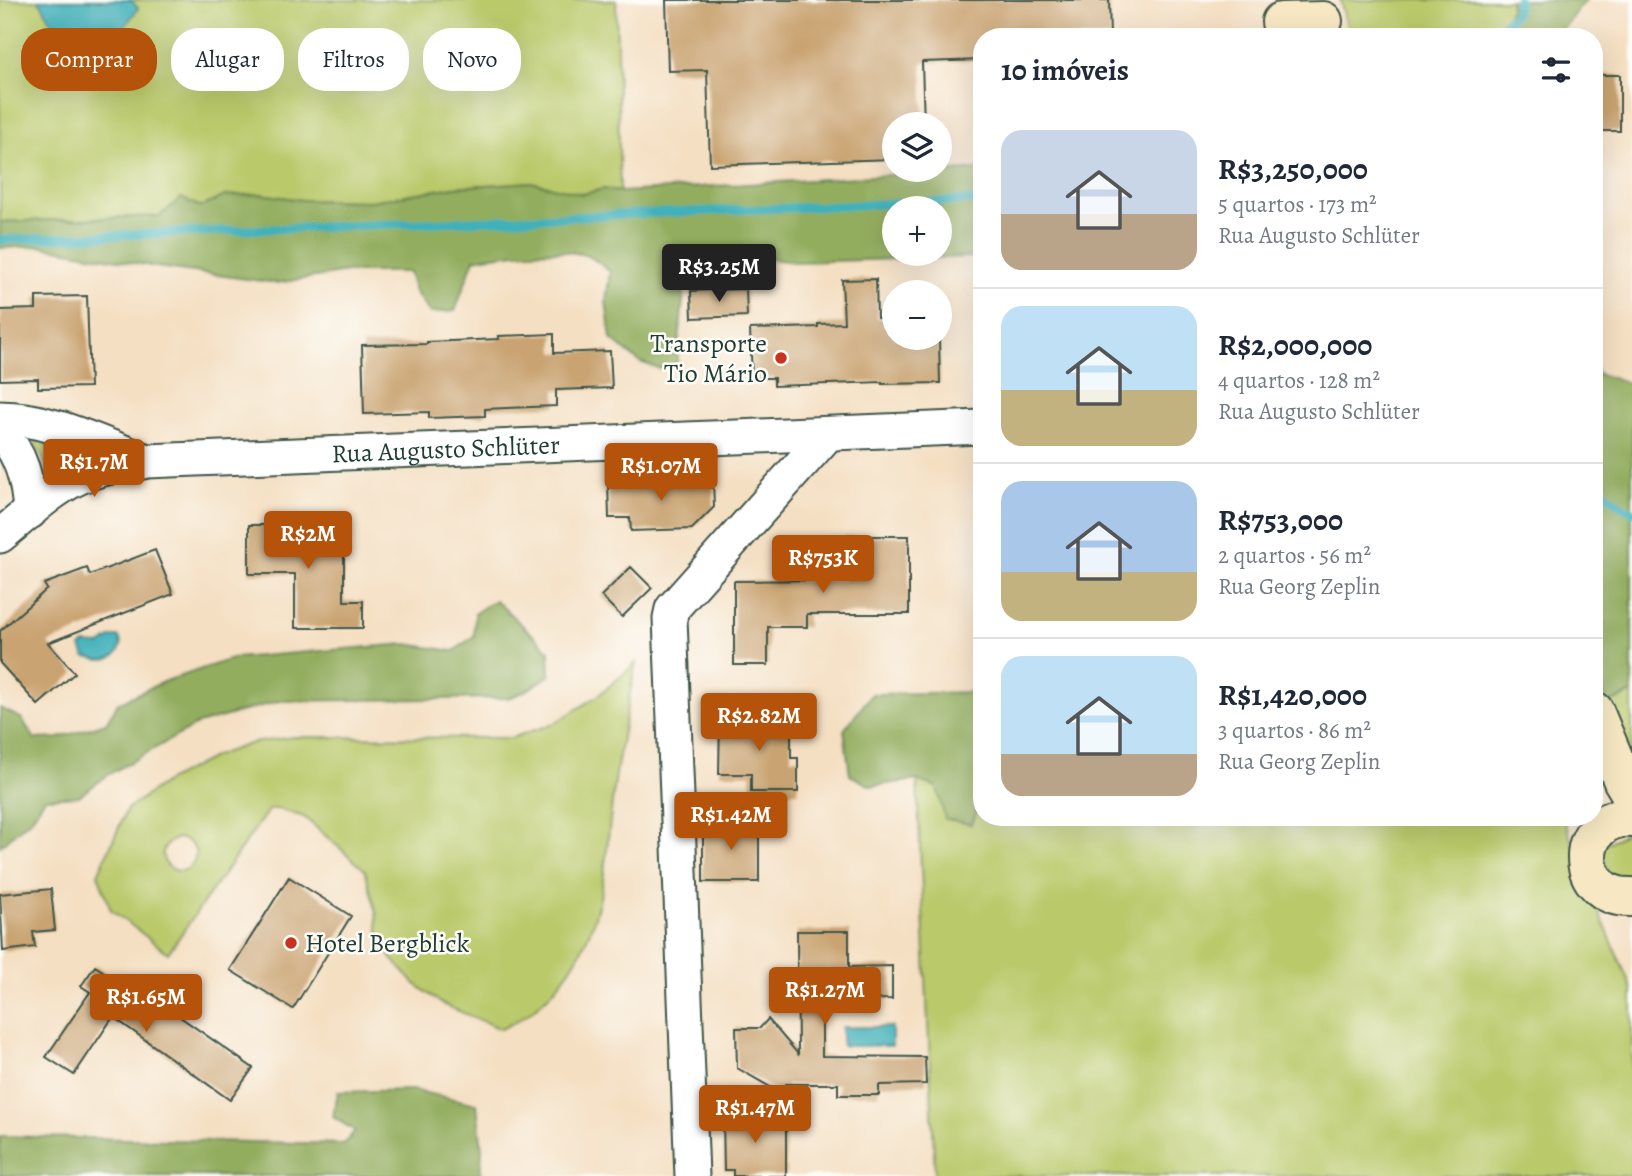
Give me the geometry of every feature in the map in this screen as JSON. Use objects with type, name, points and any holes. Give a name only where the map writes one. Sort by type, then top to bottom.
[{"type":"main road","points":[[1281,20],[1324,19]]},
{"type":"main road","points":[[1603,733],[1632,796]]},
{"type":"main road","points":[[1603,825],[1612,820],[1632,818]]},
{"type":"main road","points":[[1589,832],[1592,836],[1602,826]]},
{"type":"main road","points":[[1589,832],[1586,860],[1589,873],[1596,884],[1606,892],[1627,903]]},
{"type":"street","name":"Rua Augusto Schlüter","points":[[0,418],[55,427],[147,461],[973,427]]},
{"type":"street","points":[[0,432],[14,448],[22,466],[30,512]]},
{"type":"street","points":[[692,1176],[670,618],[672,609],[828,434]]},
{"type":"street","points":[[0,536],[70,480],[113,465],[147,461]]},
{"type":"green space","points":[[0,0],[39,0],[51,20],[138,9],[131,0],[616,0],[620,192],[603,189],[583,194],[531,182],[454,187],[371,201],[302,200],[261,194],[225,196],[201,207],[181,199],[160,216],[0,222]]},
{"type":"green space","points":[[1340,0],[1510,0],[1511,6],[1504,28],[1348,28]]},
{"type":"green space","points":[[1510,0],[1586,0],[1563,28],[1504,28],[1511,6]]},
{"type":"green space","points":[[973,170],[973,256],[952,258],[952,196],[882,196],[882,260],[795,262],[753,257],[686,267],[677,363],[660,369],[640,362],[611,339],[606,301],[610,272],[591,257],[576,253],[531,252],[474,259],[455,311],[430,313],[415,292],[409,272],[347,272],[277,283],[157,267],[39,246],[0,248],[0,222],[160,216],[181,198],[201,207],[225,196],[261,194],[302,200],[371,201],[454,187],[531,182],[583,194],[603,189],[620,192],[882,175],[882,182],[952,182],[952,171]]},
{"type":"green space","points":[[1603,375],[1632,384],[1632,693],[1608,704],[1603,692]]},
{"type":"green space","points":[[32,439],[84,455],[49,477],[42,456]]},
{"type":"green space","points":[[495,600],[549,650],[550,675],[531,688],[510,698],[279,701],[198,724],[108,775],[79,796],[45,798],[32,818],[0,846],[0,708],[21,718],[35,739],[59,738],[106,723],[118,703],[163,682],[234,658],[406,644],[454,651],[474,636],[475,613]]},
{"type":"green space","points":[[636,663],[618,762],[604,875],[597,908],[581,951],[555,989],[539,1005],[501,1029],[442,1004],[414,983],[392,959],[379,936],[376,911],[365,870],[304,817],[278,809],[269,809],[168,953],[111,910],[98,874],[127,809],[167,781],[215,756],[252,743],[293,737],[511,738],[553,724],[598,696]],"holes":[[[177,838],[189,842],[195,852],[194,861],[181,871],[174,870],[163,859],[167,844]]]},
{"type":"green space","points":[[973,692],[971,824],[945,819],[937,787],[917,780],[871,786],[850,775],[844,730],[872,694]]},
{"type":"green space","points":[[1632,693],[1632,758],[1608,704]]},
{"type":"green space","points":[[917,780],[937,787],[970,824],[973,818],[973,826],[1566,826],[1586,882],[1632,989],[1632,1176],[935,1176]]},
{"type":"green space","points":[[1632,830],[1632,885],[1611,881],[1600,847]]},
{"type":"green space","points":[[412,1090],[477,1104],[482,1150],[480,1176],[0,1176],[0,1136],[344,1144],[355,1131],[333,1117],[338,1092]]},
{"type":"water","points":[[39,0],[131,0],[138,8],[124,28],[59,28]]},
{"type":"water","points":[[112,637],[119,637],[121,641],[120,650],[115,656],[107,660],[85,657],[81,647],[84,644],[100,645]]},
{"type":"water","points":[[842,1027],[892,1027],[892,1046],[842,1046]]},
{"type":"building","points":[[666,0],[1109,0],[1110,28],[973,28],[973,60],[922,62],[924,112],[882,112],[882,159],[710,165],[707,70],[668,71]]},
{"type":"building","points":[[1603,75],[1620,75],[1620,131],[1603,131]]},
{"type":"building","points":[[876,279],[877,318],[882,318],[882,350],[939,350],[940,383],[774,386],[774,378],[752,378],[750,329],[818,327],[818,324],[844,323],[842,280]]},
{"type":"building","points":[[746,289],[747,316],[692,318],[691,291]]},
{"type":"building","points":[[87,296],[90,387],[38,388],[38,379],[0,380],[0,310],[36,309],[36,297]]},
{"type":"building","points":[[554,334],[554,353],[610,351],[612,388],[556,390],[556,406],[485,409],[485,416],[429,418],[429,412],[364,414],[362,345],[427,344],[499,339],[498,336]]},
{"type":"building","points":[[713,479],[714,507],[692,529],[631,531],[630,518],[609,518],[608,482]]},
{"type":"building","points":[[249,525],[344,525],[344,601],[363,601],[363,628],[295,628],[295,574],[249,574]]},
{"type":"building","points":[[844,536],[909,536],[909,614],[807,614],[807,627],[768,627],[768,665],[734,665],[734,581],[844,580]]},
{"type":"building","points":[[155,550],[173,594],[48,643],[75,673],[38,705],[0,663],[0,631],[47,589],[44,584],[87,568],[90,575]]},
{"type":"building","points":[[631,567],[652,588],[622,617],[601,596]]},
{"type":"building","points":[[720,718],[791,719],[791,758],[798,758],[798,792],[751,792],[751,774],[719,774]]},
{"type":"building","points":[[703,821],[759,821],[759,882],[703,882]]},
{"type":"building","name":"Hotel Bergblick","points":[[289,877],[351,916],[293,1009],[230,970]]},
{"type":"building","points":[[51,889],[55,930],[33,932],[35,947],[3,951],[0,894]]},
{"type":"building","points":[[797,931],[849,931],[849,967],[892,966],[892,999],[822,1000],[822,1056],[925,1057],[926,1084],[879,1085],[879,1095],[838,1095],[838,1084],[786,1084],[786,1096],[737,1068],[736,1028],[760,1028],[768,1019],[798,1054]]},
{"type":"building","points":[[95,966],[150,1002],[153,998],[253,1068],[230,1100],[113,1017],[74,1075],[46,1057],[90,992],[81,986]]},
{"type":"building","points":[[786,1114],[786,1176],[733,1176],[733,1170],[724,1170],[723,1115]]},
{"type":"waterway","points":[[1501,28],[1516,12],[1518,0]]},
{"type":"waterway","points":[[0,240],[973,200]]},
{"type":"waterway","points":[[1603,492],[1632,512]]},
{"type":"place","name":"Transporte Tio Mário","points":[[781,358]]},
{"type":"place","name":"Hotel Bergblick","points":[[291,943]]}]
